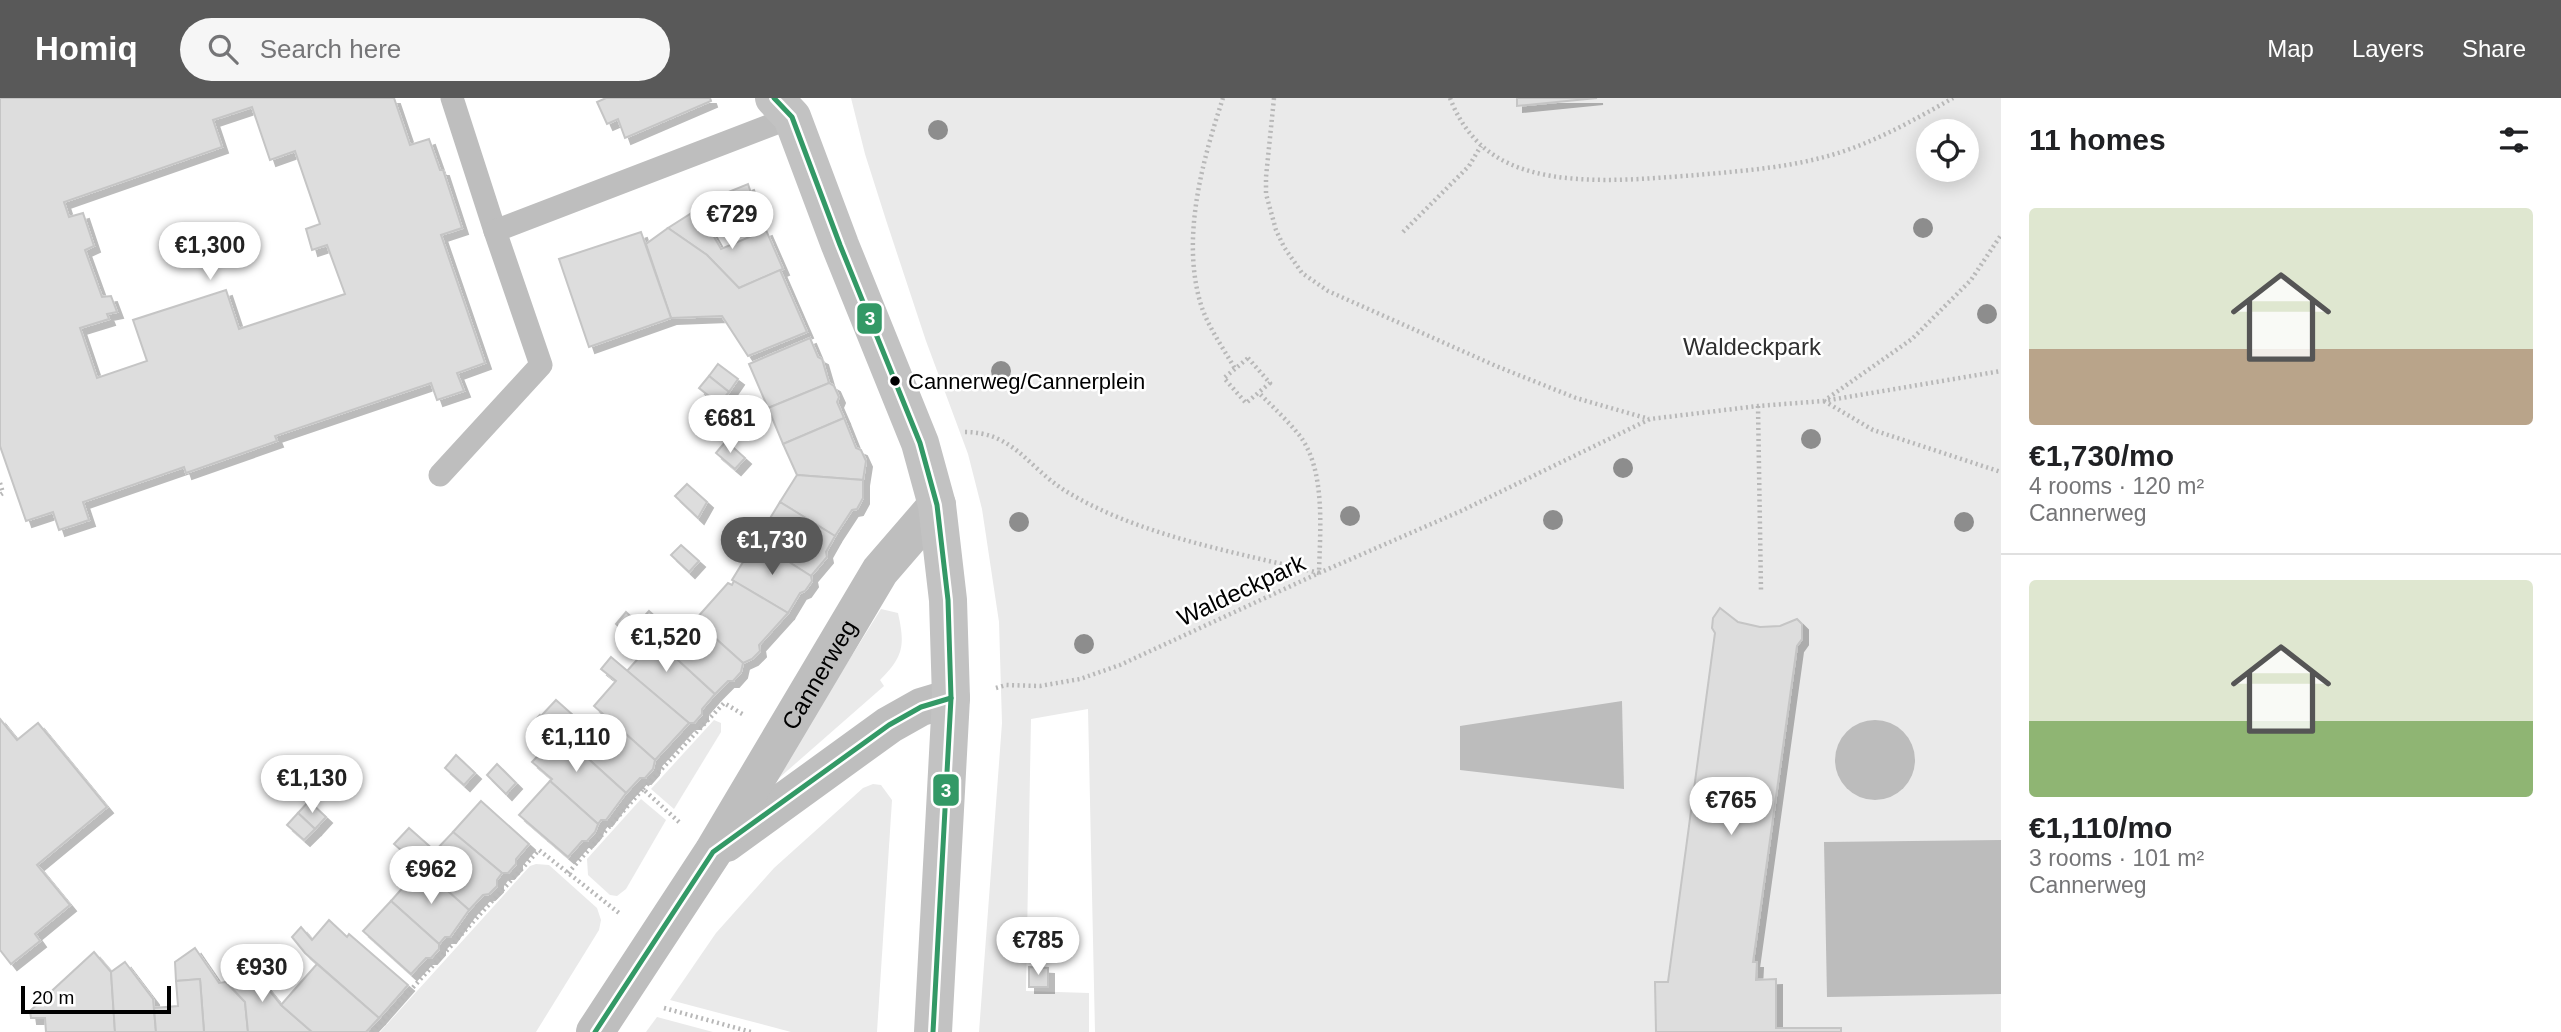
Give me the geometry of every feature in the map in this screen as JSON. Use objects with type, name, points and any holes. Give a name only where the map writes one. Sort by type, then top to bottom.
[{"type":"main road","points":[[787,104],[840,246],[920,443],[937,505],[948,600],[951,698],[933,1032]]},
{"type":"street","name":"Cannerweg","points":[[595,1032],[713,852],[880,570],[937,505]]},
{"type":"street","name":"Cannerweg","points":[[713,852],[889,725],[921,707],[951,698]]},
{"type":"lane","points":[[440,475],[541,365],[452,98]]},
{"type":"lane","points":[[495,231],[787,104]]},
{"type":"path","points":[[1223,98],[1196,197],[1195,265],[1203,309],[1235,369]]},
{"type":"path","points":[[1274,98],[1266,194],[1280,239],[1302,273],[1328,291],[1496,366],[1576,398],[1650,419]]},
{"type":"path","points":[[1450,98],[1464,128],[1480,146],[1506,163],[1526,170],[1588,179],[1636,180],[1788,166],[1850,148],[1918,118],[1953,98]]},
{"type":"path","points":[[1403,232],[1469,166],[1480,146]]},
{"type":"path","points":[[2001,235],[1971,280],[1912,339],[1824,401],[1872,430],[2001,472]]},
{"type":"path","points":[[1248,358],[1270,383],[1246,403],[1224,378],[1235,369],[1248,358]]},
{"type":"path","name":"Waldeckpark","points":[[1006,685],[1040,686],[1099,673],[1461,511],[1650,419],[1824,401],[2001,371]]},
{"type":"path","points":[[920,443],[957,432],[993,435],[1016,449],[1063,489],[1116,516],[1188,540],[1319,573],[1320,528],[1314,464],[1299,435],[1259,393]]},
{"type":"path","points":[[1758,406],[1761,592]]},
{"type":"path","points":[[0,483],[3,493],[0,495]]},
{"type":"path","points":[[568,873],[724,703],[781,737]]},
{"type":"path","points":[[643,789],[713,852]]},
{"type":"path","points":[[372,1032],[539,850],[656,942]]},
{"type":"path","points":[[620,996],[751,1032]]},
{"type":"green space","points":[[851,98],[2001,98],[2001,1032],[1095,1032],[1088,709],[1031,719],[1026,991],[1089,993],[1089,1032],[979,1032],[1002,723],[999,622],[982,509],[968,454],[926,341],[865,154]]},
{"type":"green space","points":[[881,609],[898,613],[902,634],[898,657],[880,680],[884,686],[771,785]]},
{"type":"green space","points":[[714,720],[721,723],[721,732],[674,809],[651,789]]},
{"type":"green space","points":[[873,784],[881,785],[892,800],[877,1032],[791,1032],[670,1000],[716,933],[774,868],[863,788]]},
{"type":"green space","points":[[641,799],[666,820],[626,889],[617,896],[610,895],[588,875],[587,859]]},
{"type":"green space","points":[[549,865],[597,908],[601,920],[599,930],[536,1032],[380,1032],[530,866]]},
{"type":"green space","points":[[657,1017],[713,1032],[646,1032]]},
{"type":"shaded area","points":[[1622,701],[1624,789],[1460,770],[1460,726]]},
{"type":"shaded area","points":[[1867,720],[1883,720],[1904,731],[1915,752],[1915,768],[1904,789],[1883,800],[1867,800],[1853,794],[1841,782],[1835,768],[1835,752],[1841,738],[1853,726]]},
{"type":"shaded area","points":[[2001,840],[2001,994],[1827,997],[1824,842]]},
{"type":"building","points":[[0,98],[394,98],[410,145],[429,139],[440,170],[443,170],[462,228],[441,235],[485,363],[457,373],[464,391],[437,400],[431,383],[275,436],[277,441],[186,473],[184,467],[83,502],[89,520],[59,530],[53,512],[26,521],[0,446]],"holes":[[[252,107],[270,160],[295,151],[320,224],[306,229],[312,250],[327,245],[345,294],[239,329],[226,290],[133,320],[147,361],[97,378],[80,328],[109,319],[107,314],[117,312],[111,296],[102,297],[85,250],[94,246],[83,213],[69,217],[64,202],[222,147],[213,120]]]},
{"type":"building","points":[[606,98],[710,98],[711,101],[625,138],[618,119],[607,124],[597,102]]},
{"type":"building","points":[[1517,98],[1597,98],[1517,106]]},
{"type":"building","points":[[748,184],[756,208],[727,221],[716,197]]},
{"type":"building","points":[[698,209],[721,249],[766,230],[783,269],[739,288],[707,255],[668,228]]},
{"type":"building","points":[[668,228],[707,255],[739,288],[780,270],[807,332],[748,356],[722,316],[671,318],[646,244]]},
{"type":"building","points":[[641,232],[671,318],[589,347],[559,259]]},
{"type":"building","points":[[810,338],[818,357],[822,359],[829,383],[768,408],[749,364]]},
{"type":"building","points":[[718,364],[738,379],[729,392],[709,376]]},
{"type":"building","points":[[709,376],[729,392],[719,404],[699,388]]},
{"type":"building","points":[[829,383],[834,386],[839,397],[837,402],[844,418],[783,444],[768,408]]},
{"type":"building","points":[[844,418],[856,448],[861,450],[866,461],[863,480],[797,475],[783,444]]},
{"type":"building","points":[[726,441],[745,458],[735,469],[716,453]]},
{"type":"building","points":[[797,475],[863,480],[863,498],[835,536],[780,502]]},
{"type":"building","points":[[687,484],[707,502],[698,518],[675,496]]},
{"type":"building","points":[[780,502],[835,536],[826,552],[827,557],[811,576],[756,541]]},
{"type":"building","points":[[756,541],[811,576],[812,581],[805,591],[800,593],[788,613],[732,580]]},
{"type":"building","points":[[681,545],[699,561],[689,572],[671,555]]},
{"type":"building","points":[[734,581],[788,613],[759,645],[760,651],[743,663],[695,620],[728,583],[732,585]]},
{"type":"building","points":[[1720,608],[1738,622],[1760,627],[1780,626],[1797,619],[1802,624],[1802,639],[1797,646],[1753,962],[1757,962],[1756,980],[1776,979],[1776,1028],[1841,1028],[1841,1032],[1656,1032],[1655,982],[1668,982],[1715,633],[1712,628],[1713,618]]},
{"type":"building","points":[[649,611],[669,629],[658,642],[638,623]]},
{"type":"building","points":[[626,612],[715,694],[694,723],[689,723],[627,671],[645,651],[616,624]]},
{"type":"building","points":[[695,620],[743,663],[741,672],[733,681],[728,681],[715,694],[667,650]]},
{"type":"building","points":[[611,657],[689,723],[655,760],[594,706],[616,681],[601,669]]},
{"type":"building","points":[[556,700],[592,732],[607,717],[655,760],[653,769],[626,793],[541,716]]},
{"type":"building","points":[[540,715],[626,793],[606,820],[601,820],[598,824],[532,762],[550,743],[530,725]]},
{"type":"building","points":[[0,719],[17,740],[38,723],[107,807],[37,865],[70,905],[35,934],[40,941],[11,964],[0,950]]},
{"type":"building","points":[[456,755],[475,773],[464,785],[445,768]]},
{"type":"building","points":[[497,764],[516,783],[506,794],[487,775]]},
{"type":"building","points":[[550,781],[598,824],[587,841],[582,841],[568,857],[519,815]]},
{"type":"building","points":[[309,801],[326,817],[315,829],[298,813]]},
{"type":"building","points":[[481,801],[529,844],[508,873],[502,873],[453,832]]},
{"type":"building","points":[[298,813],[315,829],[304,840],[287,825]]},
{"type":"building","points":[[409,828],[435,851],[453,832],[502,873],[497,880],[497,886],[489,894],[483,895],[469,910],[394,844]]},
{"type":"building","points":[[421,867],[469,910],[450,937],[445,937],[439,944],[391,901]]},
{"type":"building","points":[[391,901],[439,944],[439,949],[431,958],[426,958],[411,974],[363,931]]},
{"type":"building","points":[[329,920],[408,985],[379,1018],[305,953],[292,937],[301,927],[312,940]]},
{"type":"building","points":[[195,948],[219,983],[226,982],[245,1002],[248,1032],[204,1032],[200,979],[176,981],[175,962]]},
{"type":"building","points":[[94,952],[111,972],[115,1032],[46,1032],[45,1018],[31,1018],[30,1011]]},
{"type":"building","points":[[244,959],[281,1005],[312,1032],[248,1032],[245,1002],[226,982],[236,981],[229,972]]},
{"type":"building","points":[[125,962],[153,999],[156,1032],[115,1032],[111,972]]},
{"type":"building","points":[[317,964],[379,1018],[366,1032],[312,1032],[281,1005]]},
{"type":"building","points":[[1029,967],[1048,968],[1048,987],[1029,987]]},
{"type":"building","points":[[200,979],[204,1032],[156,1032],[154,1008],[178,1006],[176,981]]},
{"type":"transit line","name":"3","points":[[774,98],[792,117],[840,245],[920,443],[937,505],[948,600],[951,698],[933,1032]]},
{"type":"transit line","name":"3","points":[[595,1032],[713,852],[889,725],[921,707],[951,698]]},
{"type":"place","name":"Cannerweg/Cannerplein","points":[[895,381]]}]
